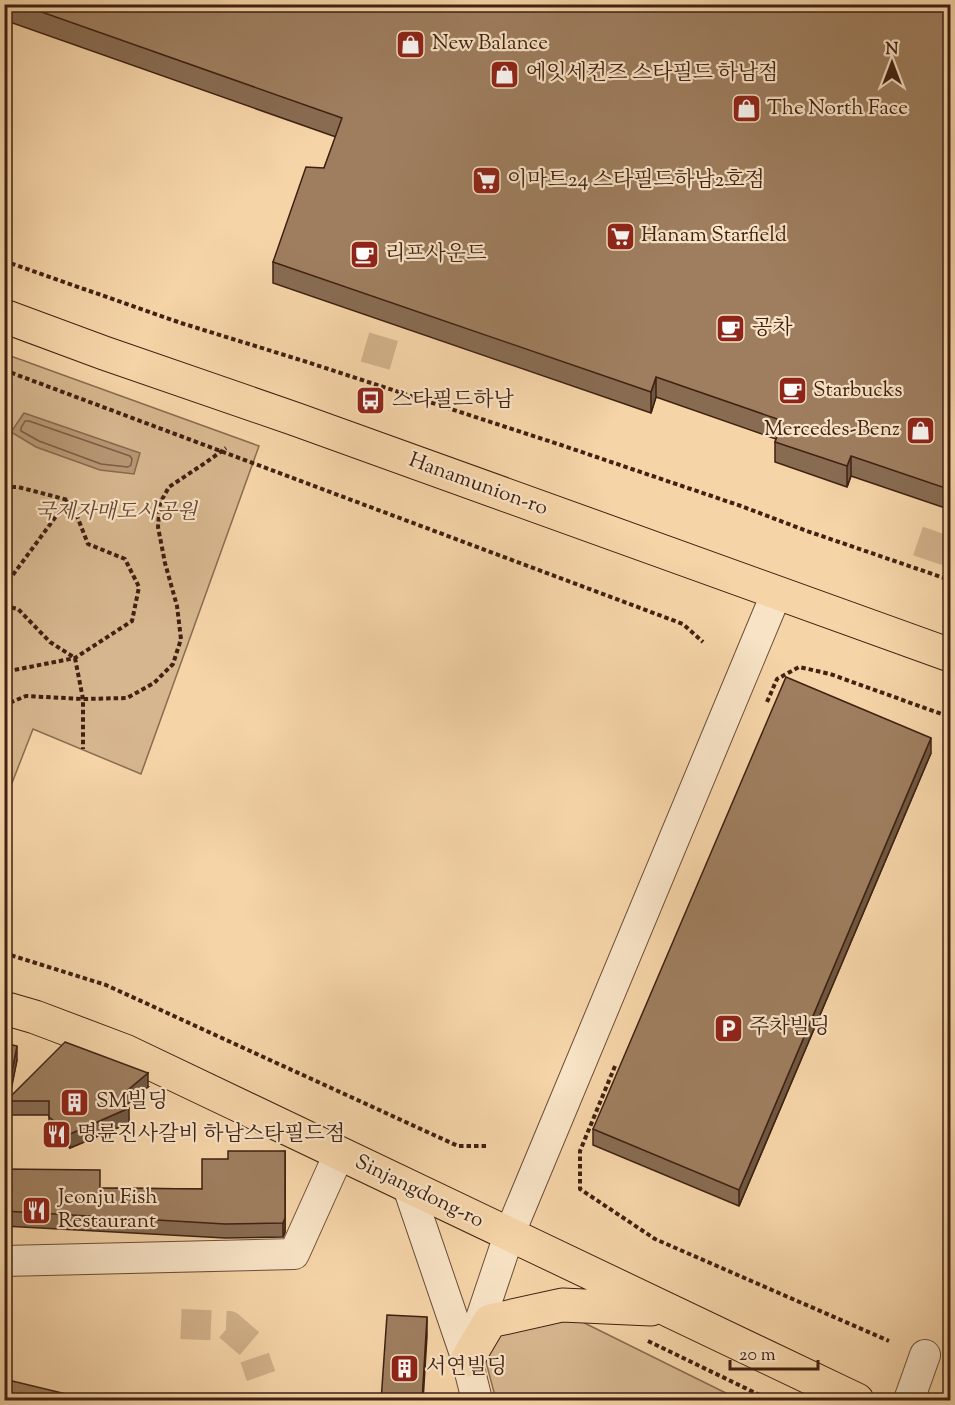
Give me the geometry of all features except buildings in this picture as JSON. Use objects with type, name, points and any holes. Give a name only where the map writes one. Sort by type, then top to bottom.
[{"type":"main road","name":"Hanamunion-ro","points":[[4,316],[951,655]]},
{"type":"main road","name":"Sinjangdong-ro","points":[[4,1008],[35,1017],[124,1051],[509,1235]]},
{"type":"main road","points":[[509,1235],[858,1401]]},
{"type":"main road","points":[[467,1360],[490,1321],[562,1305],[669,1310]]},
{"type":"street","points":[[509,1235],[777,592]]},
{"type":"street","points":[[4,1261],[294,1254],[339,1154]]},
{"type":"street","points":[[408,1187],[467,1360],[477,1401]]},
{"type":"street","name":"Sinjangdong-ro","points":[[467,1360],[509,1235]]},
{"type":"street","points":[[909,1401],[925,1355]]},
{"type":"path","points":[[4,261],[181,323],[561,445],[951,580]]},
{"type":"path","points":[[4,370],[683,624],[703,642]]},
{"type":"path","points":[[4,707],[26,696],[83,699],[127,698],[154,683],[173,664],[181,639],[177,606],[158,527],[160,503],[169,487],[226,448]]},
{"type":"path","points":[[4,487],[18,487],[68,500],[75,511],[88,544],[125,558],[139,587],[132,621],[75,658],[4,672]]},
{"type":"path","points":[[4,587],[68,500]]},
{"type":"path","points":[[4,606],[18,609],[50,642],[75,658],[83,699],[83,749]]},
{"type":"path","points":[[764,707],[777,679],[799,668],[830,674],[951,717]]},
{"type":"path","points":[[4,953],[106,984],[458,1146],[489,1146]]},
{"type":"path","points":[[615,1066],[580,1151],[580,1189],[655,1239],[889,1341]]},
{"type":"green space","name":"국제자매도시공원","points":[[5,354],[259,446],[141,774],[33,729],[5,801]]},
{"type":"green space","points":[[540,1301],[740,1400],[496,1400],[486,1362],[485,1339]]},
{"type":"water","points":[[24,413],[140,453],[134,474],[100,470],[36,447],[11,432]]},
{"type":"tunnel","points":[[365,347],[399,357]]},
{"type":"tunnel","points":[[918,541],[950,552]]},
{"type":"tunnel","points":[[181,1324],[229,1326],[250,1344],[261,1376]]},
{"type":"place","name":"New Balance","points":[[411,44]]},
{"type":"place","name":"에잇세컨즈 스타필드 하남점","points":[[505,74]]},
{"type":"place","name":"The North Face","points":[[746,109]]},
{"type":"place","name":"이마트24 스타필드하남2호점","points":[[486,181]]},
{"type":"place","name":"Hanam Starfield","points":[[620,236]]},
{"type":"place","name":"리프사운드","points":[[364,255]]},
{"type":"place","name":"공차","points":[[731,329]]},
{"type":"place","name":"Starbucks","points":[[792,391]]},
{"type":"place","name":"스타필드하남","points":[[371,401]]},
{"type":"place","name":"Mercedes-Benz","points":[[921,430]]},
{"type":"place","name":"주차빌딩","points":[[728,1028]]},
{"type":"place","name":"SM빌딩","points":[[75,1102]]},
{"type":"place","name":"명륜진사갈비 하남스타필드점","points":[[56,1135]]},
{"type":"place","name":"Jeonju Fish Restaurant","points":[[37,1210]]},
{"type":"place","name":"서연빌딩","points":[[405,1368]]}]
